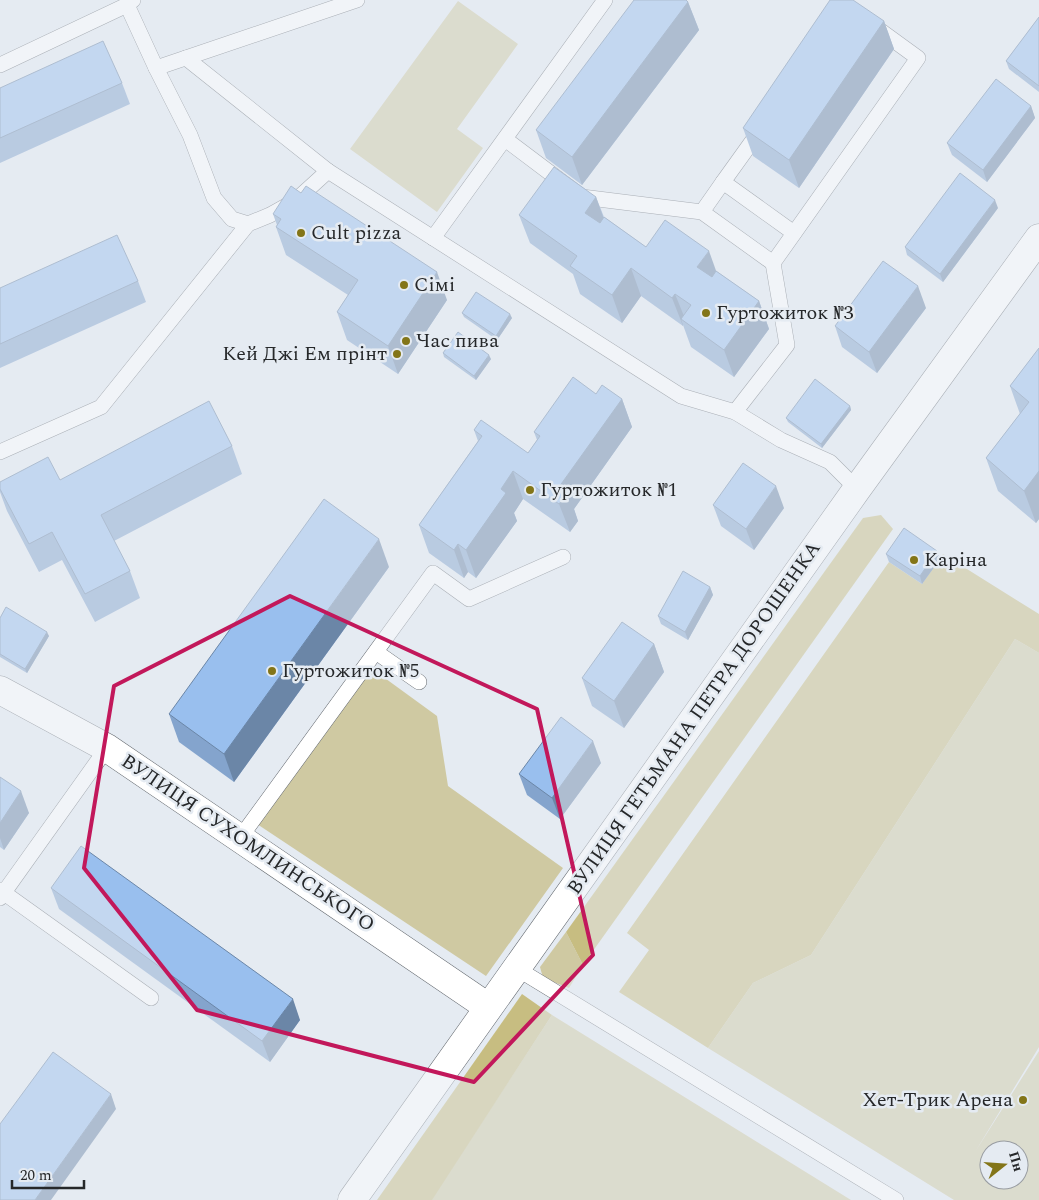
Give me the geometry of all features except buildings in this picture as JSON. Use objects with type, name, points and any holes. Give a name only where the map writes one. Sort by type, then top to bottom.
[{"type":"street","name":"ВУЛИЦЯ ГЕТЬМАНА ПЕТРА ДОРОШЕНКА","points":[[352,1200],[857,489],[1039,238]]},
{"type":"street","name":"ВУЛИЦЯ СУХОМЛИНСЬКОГО","points":[[0,690],[107,748],[488,1008]]},
{"type":"lane","points":[[156,68],[357,0]]},
{"type":"lane","points":[[433,238],[605,0]]},
{"type":"lane","points":[[0,65],[130,2],[156,68],[190,136],[214,198],[232,219],[248,224]]},
{"type":"lane","points":[[773,263],[918,58],[863,18]]},
{"type":"lane","points":[[186,58],[328,171],[681,396],[735,412],[781,440],[830,462],[857,489]]},
{"type":"lane","points":[[702,212],[768,118]]},
{"type":"lane","points":[[505,139],[582,197],[702,212],[773,263],[787,344],[735,412]]},
{"type":"lane","points":[[0,452],[101,407],[248,224],[270,215],[295,201],[328,171]]},
{"type":"lane","points":[[723,182],[794,233]]},
{"type":"lane","points":[[240,838],[433,573],[469,599],[563,558]]},
{"type":"lane","points":[[376,652],[419,682]]},
{"type":"lane","points":[[107,748],[1,893],[150,998]]},
{"type":"lane","points":[[516,968],[896,1200]]},
{"type":"highlighted area","points":[[290,596],[537,709],[593,955],[474,1082],[197,1010],[84,868],[114,686]]},
{"type":"shaded area","points":[[458,1],[518,44],[457,129],[483,148],[437,212],[350,149]]},
{"type":"shaded area","points":[[881,515],[893,529],[583,965],[566,932],[863,518]]},
{"type":"shaded area","points":[[943,554],[1039,614],[1039,653],[1015,639],[811,955],[753,983],[708,1048],[619,992],[649,950],[627,933],[889,562],[922,584]]},
{"type":"shaded area","points":[[1015,639],[1039,653],[1039,1047],[982,1140],[979,1140],[979,1145],[975,1152],[979,1146],[979,1190],[1029,1190],[1029,1140],[983,1140],[1039,1051],[1039,1200],[954,1200],[708,1048],[753,983],[811,955]]},
{"type":"shaded area","points":[[371,668],[437,716],[448,786],[563,868],[486,976],[257,824]]},
{"type":"shaded area","points":[[566,932],[583,965],[569,988],[543,978],[540,967]]},
{"type":"shaded area","points":[[522,994],[552,1015],[432,1200],[377,1200]]},
{"type":"shaded area","points":[[552,1015],[851,1200],[431,1200]]},
{"type":"place","name":"Cult pizza","points":[[301,233]]},
{"type":"place","name":"Сімі","points":[[404,285]]},
{"type":"place","name":"Гуртожиток №3","points":[[706,313]]},
{"type":"place","name":"Час пива","points":[[406,341]]},
{"type":"place","name":"Кей Джі Ем прінт","points":[[397,354]]},
{"type":"place","name":"Гуртожиток №1","points":[[530,490]]},
{"type":"place","name":"Каріна","points":[[914,560]]},
{"type":"place","name":"Гуртожиток №5","points":[[272,671]]},
{"type":"place","name":"Хет-Трик Арена","points":[[1023,1100]]}]
